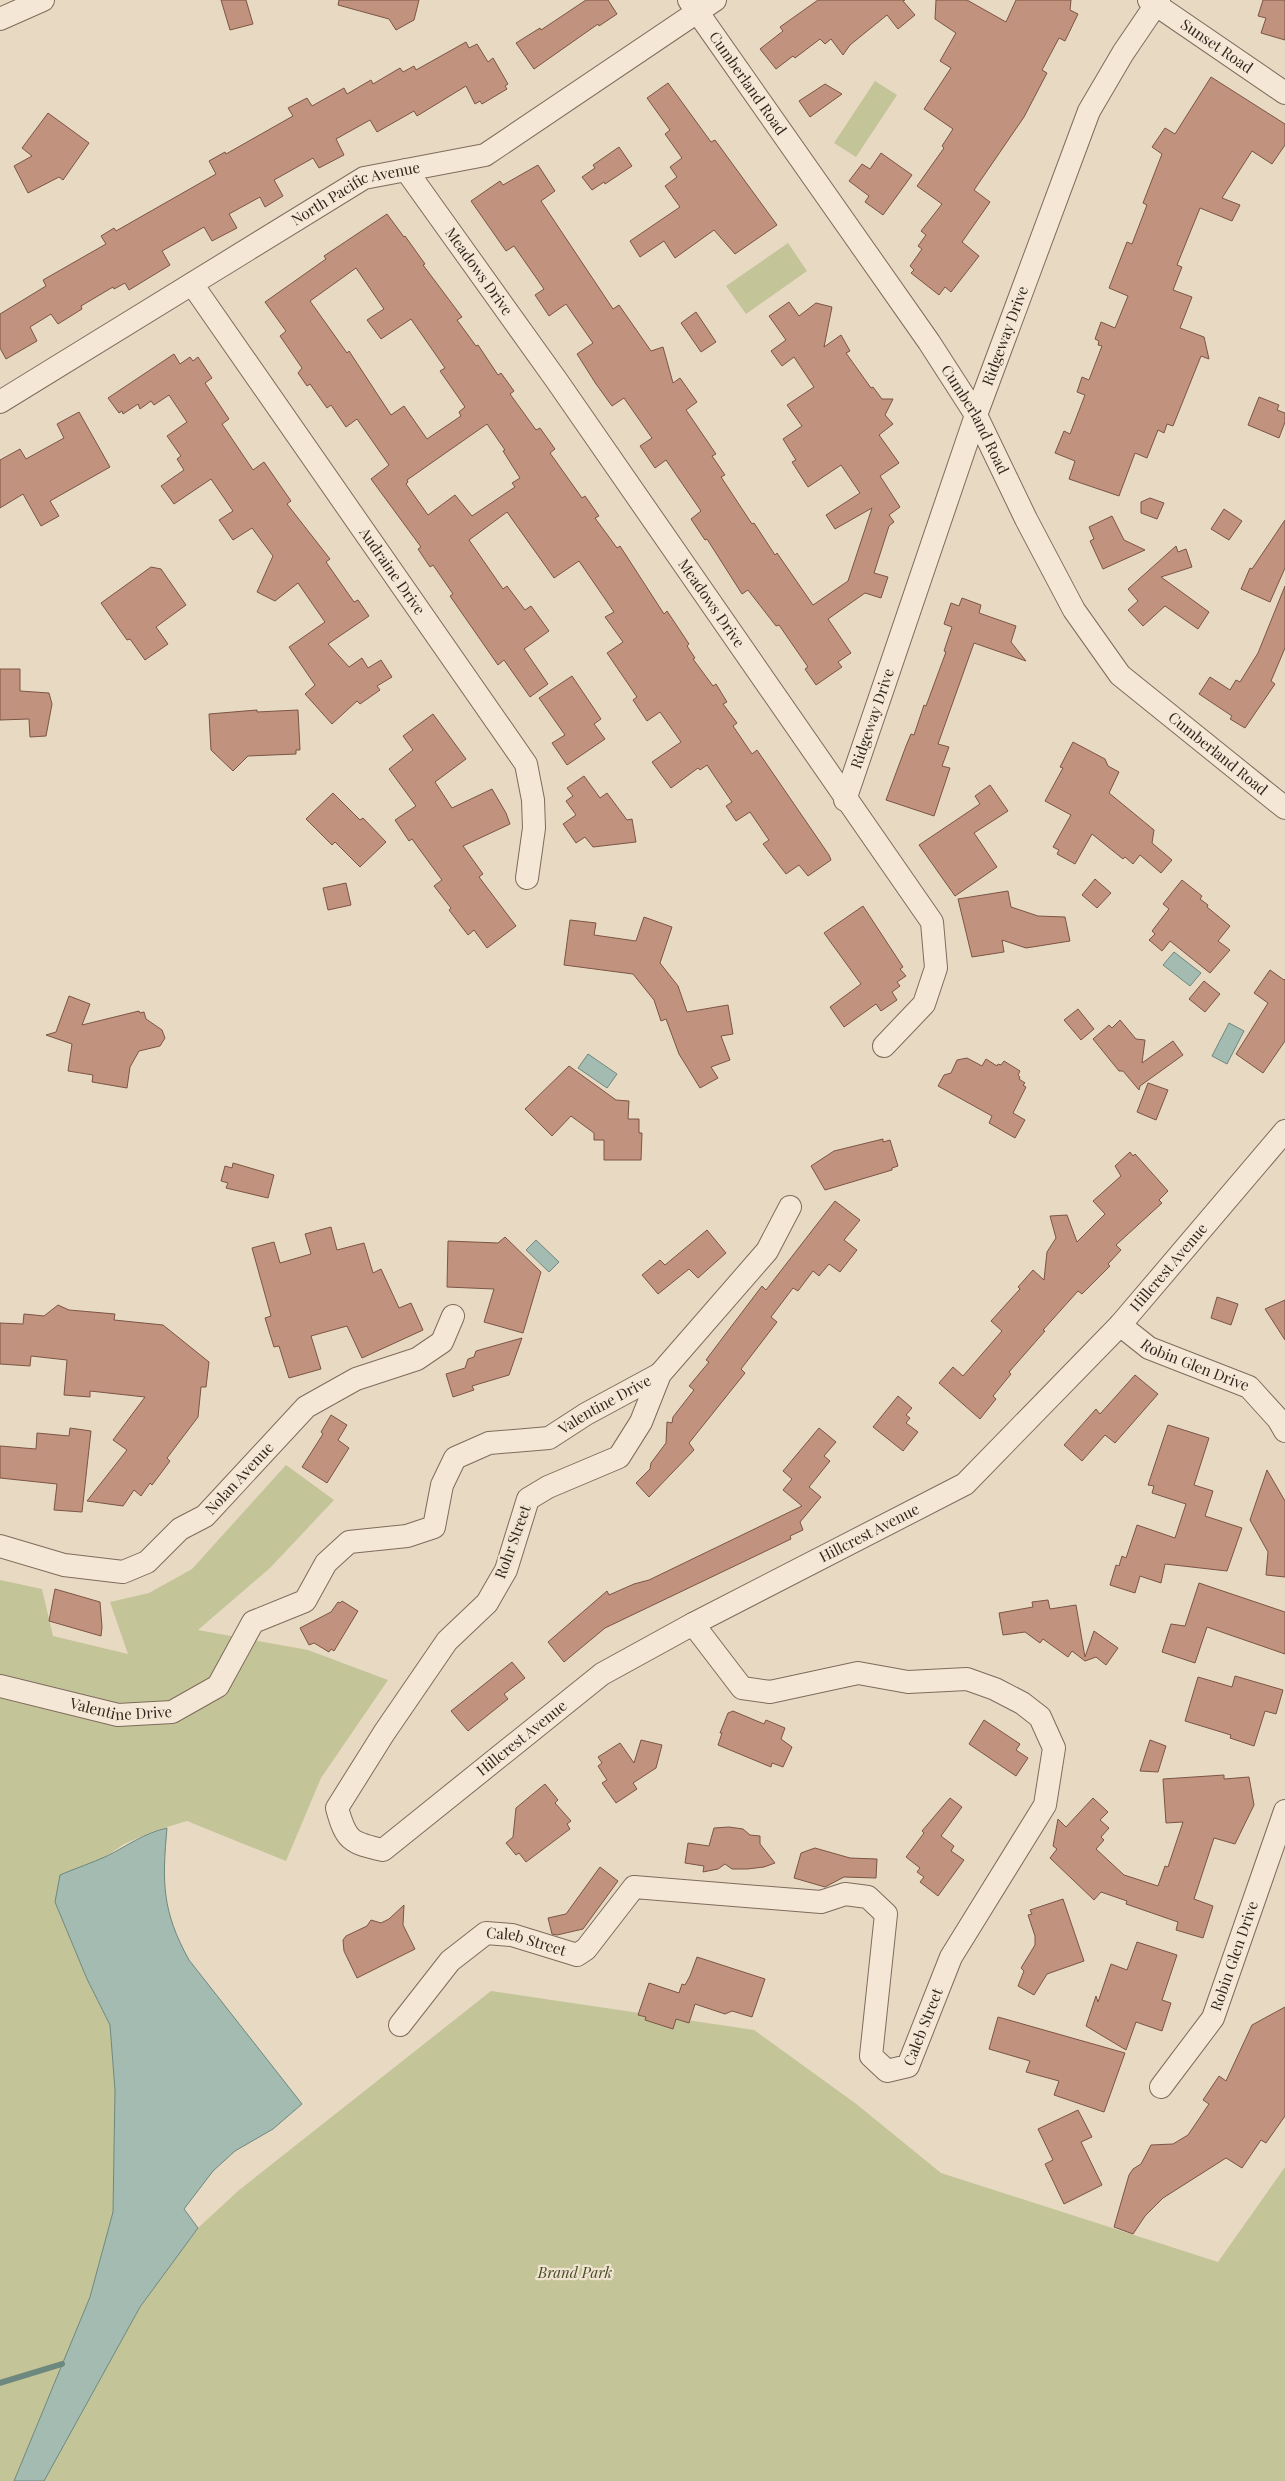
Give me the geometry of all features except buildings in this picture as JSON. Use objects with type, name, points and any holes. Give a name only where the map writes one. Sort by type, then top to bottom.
[{"type":"street","points":[[0,19],[43,0]]},
{"type":"street","name":"Sunset Road","points":[[1155,1],[1285,93]]},
{"type":"street","name":"Ridgeway Drive","points":[[845,800],[976,415],[1089,111],[1155,1]]},
{"type":"street","name":"Cumberland Road","points":[[701,4],[929,342],[976,415],[1026,519],[1074,610],[1120,675],[1285,808]]},
{"type":"street","name":"North Pacific Avenue","points":[[0,402],[364,178],[485,155],[701,4]]},
{"type":"street","name":"Meadows Drive","points":[[406,170],[557,381],[845,800],[932,922],[936,968],[924,1004],[884,1046]]},
{"type":"street","name":"Audraine Drive","points":[[192,284],[526,764],[533,800],[534,828],[527,878]]},
{"type":"street","name":"Hillcrest Avenue","points":[[383,1850],[602,1674],[693,1624],[965,1484],[1120,1325],[1285,1131]]},
{"type":"street","name":"Rohr Street","points":[[383,1850],[356,1844],[343,1829],[337,1808],[384,1733],[447,1641],[486,1603],[506,1570],[528,1499],[548,1487],[619,1457],[641,1422],[660,1374],[767,1251],[790,1207]]},
{"type":"street","name":"Nolan Avenue","points":[[0,1546],[64,1565],[122,1572],[147,1562],[180,1529],[205,1516],[306,1407],[356,1379],[417,1359],[442,1342],[454,1316]]},
{"type":"street","name":"Robin Glen Drive","points":[[1120,1325],[1149,1348],[1249,1388],[1278,1418],[1285,1431]]},
{"type":"street","name":"Valentine Drive","points":[[0,1686],[118,1715],[172,1712],[218,1686],[253,1622],[305,1601],[326,1563],[349,1542],[407,1536],[434,1527],[442,1485],[455,1458],[489,1443],[549,1438],[586,1414],[660,1374]]},
{"type":"street","name":"Caleb Street","points":[[400,2025],[450,1961],[486,1933],[512,1934],[576,1954],[586,1949],[634,1887],[821,1902],[845,1894],[868,1897],[886,1914],[871,2056],[887,2071],[908,2066],[951,1957],[1045,1805],[1054,1748],[1040,1717],[1022,1703],[995,1689],[967,1679],[908,1682],[858,1673],[770,1692],[742,1688],[693,1624]]},
{"type":"street","name":"Robin Glen Drive","points":[[1161,2087],[1213,2018],[1285,1811]]},
{"type":"green space","points":[[875,81],[897,95],[856,157],[834,143]]},
{"type":"green space","points":[[788,243],[807,271],[746,314],[726,286]]},
{"type":"green space","points":[[286,1465],[334,1500],[270,1568],[198,1630],[308,1650],[388,1680],[321,1778],[286,1861],[187,1821],[154,1831],[124,1844],[108,1855],[55,1902],[87,1979],[110,2025],[115,2090],[113,2212],[90,2297],[14,2481],[0,2481],[0,1580],[42,1589],[53,1636],[128,1654],[110,1602],[149,1593],[192,1569]]},
{"type":"green space","name":"Brand Park","points":[[491,1991],[754,2030],[855,2103],[941,2173],[1218,2262],[1285,2167],[1285,2481],[44,2481],[140,2307],[198,2228],[238,2191]]},
{"type":"shaded area","points":[[1174,952],[1201,973],[1190,986],[1163,965]]},
{"type":"shaded area","points":[[1229,1023],[1244,1031],[1227,1064],[1212,1056]]},
{"type":"shaded area","points":[[588,1054],[617,1074],[607,1088],[578,1068]]},
{"type":"shaded area","points":[[536,1240],[559,1262],[549,1272],[526,1250]]},
{"type":"shaded area","points":[[167,1828],[166,1896],[173,1926],[180,1943],[189,1960],[302,2104],[273,2129],[235,2151],[213,2171],[184,2209],[198,2228],[140,2307],[44,2481],[14,2481],[90,2297],[113,2212],[115,2090],[110,2025],[87,1979],[55,1902],[60,1875],[107,1856],[151,1833]]},
{"type":"waterway","points":[[0,2383],[62,2364]]}]
